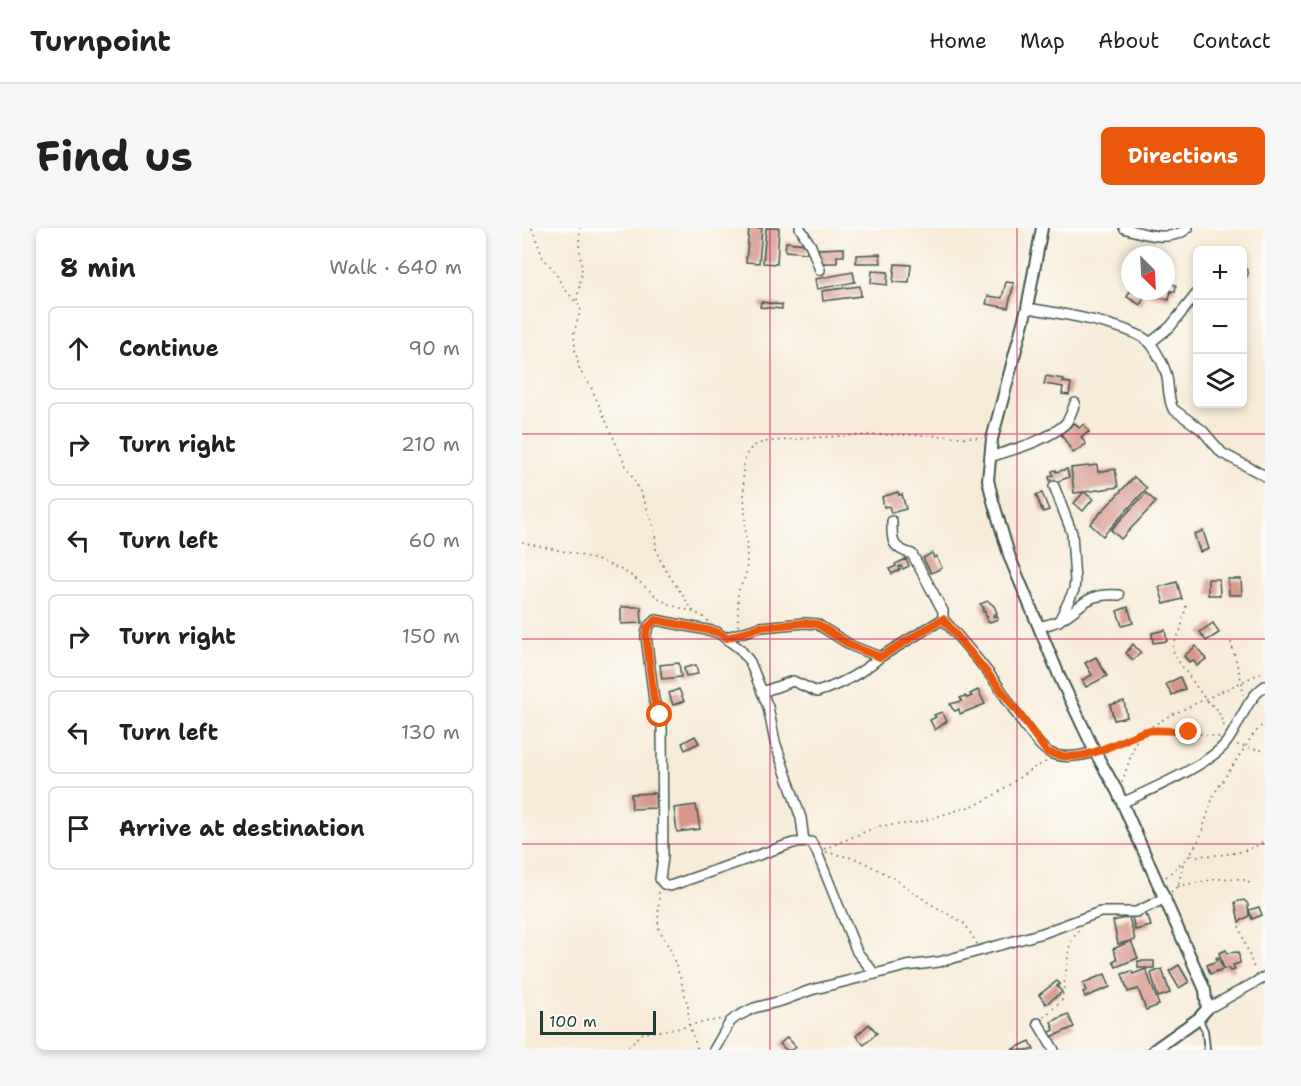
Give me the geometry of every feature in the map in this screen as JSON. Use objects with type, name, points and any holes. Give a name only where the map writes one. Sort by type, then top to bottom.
[{"type":"street","points":[[800,228],[811,246],[820,270]]},
{"type":"street","points":[[1042,228],[1027,308],[992,439],[988,480],[1010,558],[1095,752],[1117,791],[1166,898],[1205,990],[1208,1009]]},
{"type":"street","points":[[1124,228],[1162,236],[1176,235],[1188,228]]},
{"type":"street","points":[[1150,343],[1170,327],[1193,297]]},
{"type":"street","points":[[1027,308],[1119,328],[1138,335],[1150,343],[1166,374],[1170,404],[1173,409],[1202,430],[1222,453],[1265,476]]},
{"type":"street","points":[[990,457],[1022,447],[1049,435],[1066,423],[1075,403]]},
{"type":"street","points":[[1054,486],[1072,533],[1075,581],[1074,590],[1059,621]]},
{"type":"street","points":[[892,520],[892,539],[895,546],[912,554],[943,611],[943,619],[998,686],[1040,745],[1047,752],[1057,756],[1084,755],[1095,752]]},
{"type":"street","points":[[1039,627],[1059,621],[1085,600],[1108,594],[1119,595]]},
{"type":"street","points":[[762,692],[794,681],[818,692],[837,686],[865,671],[880,657],[943,619]]},
{"type":"street","points":[[804,841],[801,818],[775,742],[768,706],[750,662],[727,638],[717,632],[656,620],[647,628],[654,700],[662,723],[663,857],[660,879],[664,884],[670,886],[804,841],[811,842],[857,952],[875,974]]},
{"type":"street","points":[[727,638],[760,627],[782,624],[817,624],[852,646],[880,657]]},
{"type":"street","points":[[1122,803],[1208,758],[1227,741],[1255,695],[1265,686]]},
{"type":"street","points":[[714,1050],[730,1022],[754,1008],[811,990],[906,966],[939,962],[1043,933],[1100,912],[1136,912],[1166,898]]},
{"type":"street","points":[[1154,1050],[1208,1009],[1261,979]]},
{"type":"street","points":[[1038,1023],[1054,1050]]},
{"type":"lane","points":[[1199,1018],[1205,1031],[1207,1050]]},
{"type":"path","points":[[532,228],[543,258],[581,308],[574,333],[574,350],[580,371],[591,387],[632,475],[651,521],[661,562],[694,612]]},
{"type":"path","points":[[577,301],[582,272],[580,228]]},
{"type":"path","points":[[738,633],[738,592],[746,575],[747,560],[743,470],[745,457],[749,450],[758,444],[813,437],[931,435],[992,439]]},
{"type":"path","points":[[522,542],[568,551],[608,563],[626,572],[656,597],[706,619],[717,632]]},
{"type":"path","points":[[1186,606],[1181,629],[1172,648],[1176,658],[1206,700],[1218,710],[1227,741]]},
{"type":"path","points":[[1231,642],[1242,683],[1243,698]]},
{"type":"path","points":[[1095,752],[1138,735],[1167,717],[1265,671]]},
{"type":"path","points":[[1159,884],[1190,856],[1200,838],[1214,794],[1253,735],[1265,722]]},
{"type":"path","points":[[1145,731],[1189,732],[1265,750]]},
{"type":"path","points":[[1117,791],[1138,735]]},
{"type":"path","points":[[981,950],[965,924],[929,903],[892,877],[857,859],[834,856],[821,850],[879,826],[916,823],[978,804],[1033,768],[1057,756]]},
{"type":"path","points":[[1190,856],[1229,854],[1247,850],[1265,841]]},
{"type":"path","points":[[1166,898],[1178,886],[1183,863]]},
{"type":"path","points":[[1178,886],[1241,878],[1248,881],[1251,887]]},
{"type":"path","points":[[660,879],[658,927],[670,949],[681,980],[688,1007],[688,1025],[698,1050]]},
{"type":"path","points":[[1038,1023],[1062,1000],[1070,943],[1087,917]]},
{"type":"path","points":[[1239,926],[1261,979]]},
{"type":"path","points":[[624,1050],[643,1033],[682,1029],[688,1025],[735,1017]]},
{"type":"building","points":[[749,228],[762,228],[759,263],[746,262]]},
{"type":"building","points":[[766,228],[779,228],[777,264],[763,263]]},
{"type":"building","points":[[786,242],[807,244],[807,253],[785,251]]},
{"type":"building","points":[[844,248],[844,256],[837,256],[837,263],[818,263],[818,249]]},
{"type":"building","points":[[880,254],[881,263],[856,263],[856,255]]},
{"type":"building","points":[[895,264],[911,265],[909,283],[893,282]]},
{"type":"building","points":[[872,271],[888,272],[887,285],[871,283]]},
{"type":"building","points":[[853,272],[855,282],[817,289],[815,279]]},
{"type":"building","points":[[1006,282],[1014,283],[1008,308],[986,304],[988,296],[1002,298]]},
{"type":"building","points":[[860,286],[861,296],[823,301],[822,291]]},
{"type":"building","points":[[1132,300],[1143,300],[1140,305]]},
{"type":"building","points":[[761,302],[782,305],[782,309],[760,307]]},
{"type":"building","points":[[1046,376],[1064,379],[1063,382],[1071,383],[1069,395],[1062,394],[1063,387],[1044,384]]},
{"type":"building","points":[[1075,423],[1079,428],[1084,424],[1089,432],[1081,437],[1086,444],[1073,453],[1061,434]]},
{"type":"building","points":[[1097,465],[1098,472],[1115,469],[1118,487],[1074,493],[1071,468]]},
{"type":"building","points":[[1067,469],[1069,477],[1051,484],[1049,477],[1053,475],[1052,471]]},
{"type":"building","points":[[1134,477],[1147,488],[1103,536],[1090,524]]},
{"type":"building","points":[[898,492],[899,495],[902,494],[906,509],[891,513],[889,506],[884,507],[882,497]]},
{"type":"building","points":[[1084,492],[1093,499],[1083,511],[1074,503]]},
{"type":"building","points":[[1042,493],[1049,510],[1043,512],[1036,495]]},
{"type":"building","points":[[1146,493],[1156,502],[1121,539],[1111,530]]},
{"type":"building","points":[[1203,531],[1209,549],[1200,552],[1194,534]]},
{"type":"building","points":[[932,553],[942,568],[931,573],[923,558]]},
{"type":"building","points":[[906,559],[909,566],[903,569],[901,566],[900,570],[892,574],[889,569]]},
{"type":"building","points":[[1208,579],[1219,579],[1220,595],[1208,595]]},
{"type":"building","points":[[1228,579],[1241,579],[1242,595],[1229,595]]},
{"type":"building","points":[[1177,582],[1182,599],[1164,604],[1159,587]]},
{"type":"building","points":[[988,601],[994,606],[997,613],[993,615],[994,617],[997,615],[998,619],[990,622],[980,604]]},
{"type":"building","points":[[621,607],[641,607],[642,623],[621,624]]},
{"type":"building","points":[[1128,607],[1133,623],[1122,626],[1117,611]]},
{"type":"building","points":[[1213,623],[1219,633],[1206,641],[1200,632]]},
{"type":"building","points":[[1165,630],[1167,641],[1153,643],[1152,633]]},
{"type":"building","points":[[1133,644],[1141,653],[1133,660],[1126,653]]},
{"type":"building","points":[[1196,646],[1206,659],[1197,666],[1193,660],[1189,662],[1184,656]]},
{"type":"building","points":[[1096,657],[1107,676],[1086,687],[1082,680],[1092,675],[1085,663]]},
{"type":"building","points":[[679,663],[681,677],[662,679],[660,665]]},
{"type":"building","points":[[696,665],[698,674],[686,676],[684,668]]},
{"type":"building","points":[[1180,677],[1185,689],[1172,695],[1166,684]]},
{"type":"building","points":[[679,689],[684,701],[673,705],[669,693]]},
{"type":"building","points":[[978,690],[985,704],[960,714],[959,709],[955,711],[952,708],[950,704],[962,701],[960,698],[965,696],[967,698],[972,696],[970,694]]},
{"type":"building","points":[[1124,701],[1127,717],[1114,720],[1110,705]]},
{"type":"building","points":[[942,712],[947,721],[935,730],[930,720],[936,717],[934,715]]},
{"type":"building","points":[[695,736],[699,743],[685,750],[682,743]]},
{"type":"building","points":[[655,793],[656,808],[632,809],[631,794]]},
{"type":"building","points":[[696,805],[700,829],[677,832],[674,808]]},
{"type":"building","points":[[1244,900],[1248,904],[1249,916],[1239,922],[1235,902]]},
{"type":"building","points":[[1259,907],[1262,915],[1252,919],[1249,910]]},
{"type":"building","points":[[1145,914],[1151,926],[1135,930],[1132,917]]},
{"type":"building","points":[[1129,917],[1135,940],[1118,944],[1113,921]]},
{"type":"building","points":[[1131,941],[1138,958],[1116,967],[1113,961],[1117,959],[1113,949]]},
{"type":"building","points":[[1226,950],[1227,953],[1238,952],[1240,963],[1233,965],[1235,970],[1224,969],[1219,953]]},
{"type":"building","points":[[1218,957],[1223,969],[1210,974],[1207,965],[1217,961]]},
{"type":"building","points":[[1138,961],[1154,961],[1154,968],[1138,968]]},
{"type":"building","points":[[1179,965],[1189,982],[1179,988],[1169,971]]},
{"type":"building","points":[[1146,969],[1159,1005],[1146,1010],[1138,989],[1128,992],[1122,974],[1132,971],[1133,974]]},
{"type":"building","points":[[1162,969],[1170,993],[1158,997],[1151,973]]},
{"type":"building","points":[[1105,974],[1110,987],[1085,997],[1083,992],[1086,991],[1083,983]]},
{"type":"building","points":[[1057,981],[1060,984],[1057,986],[1062,992],[1046,1004],[1039,995]]},
{"type":"building","points":[[1068,1014],[1074,1027],[1049,1038],[1047,1034],[1054,1030],[1051,1022]]},
{"type":"building","points":[[869,1024],[877,1033],[864,1045],[856,1036]]},
{"type":"building","points":[[787,1037],[796,1047],[792,1050],[786,1050],[780,1044]]},
{"type":"building","points":[[1030,1041],[1034,1050],[1011,1050]]},
{"type":"route","points":[[660,715],[654,700],[646,636],[647,628],[656,620],[717,632],[727,638],[760,627],[782,624],[817,624],[852,646],[880,657],[943,619],[998,686],[1020,719],[1047,752],[1057,756],[1084,755],[1119,744],[1145,731],[1189,732]]}]
